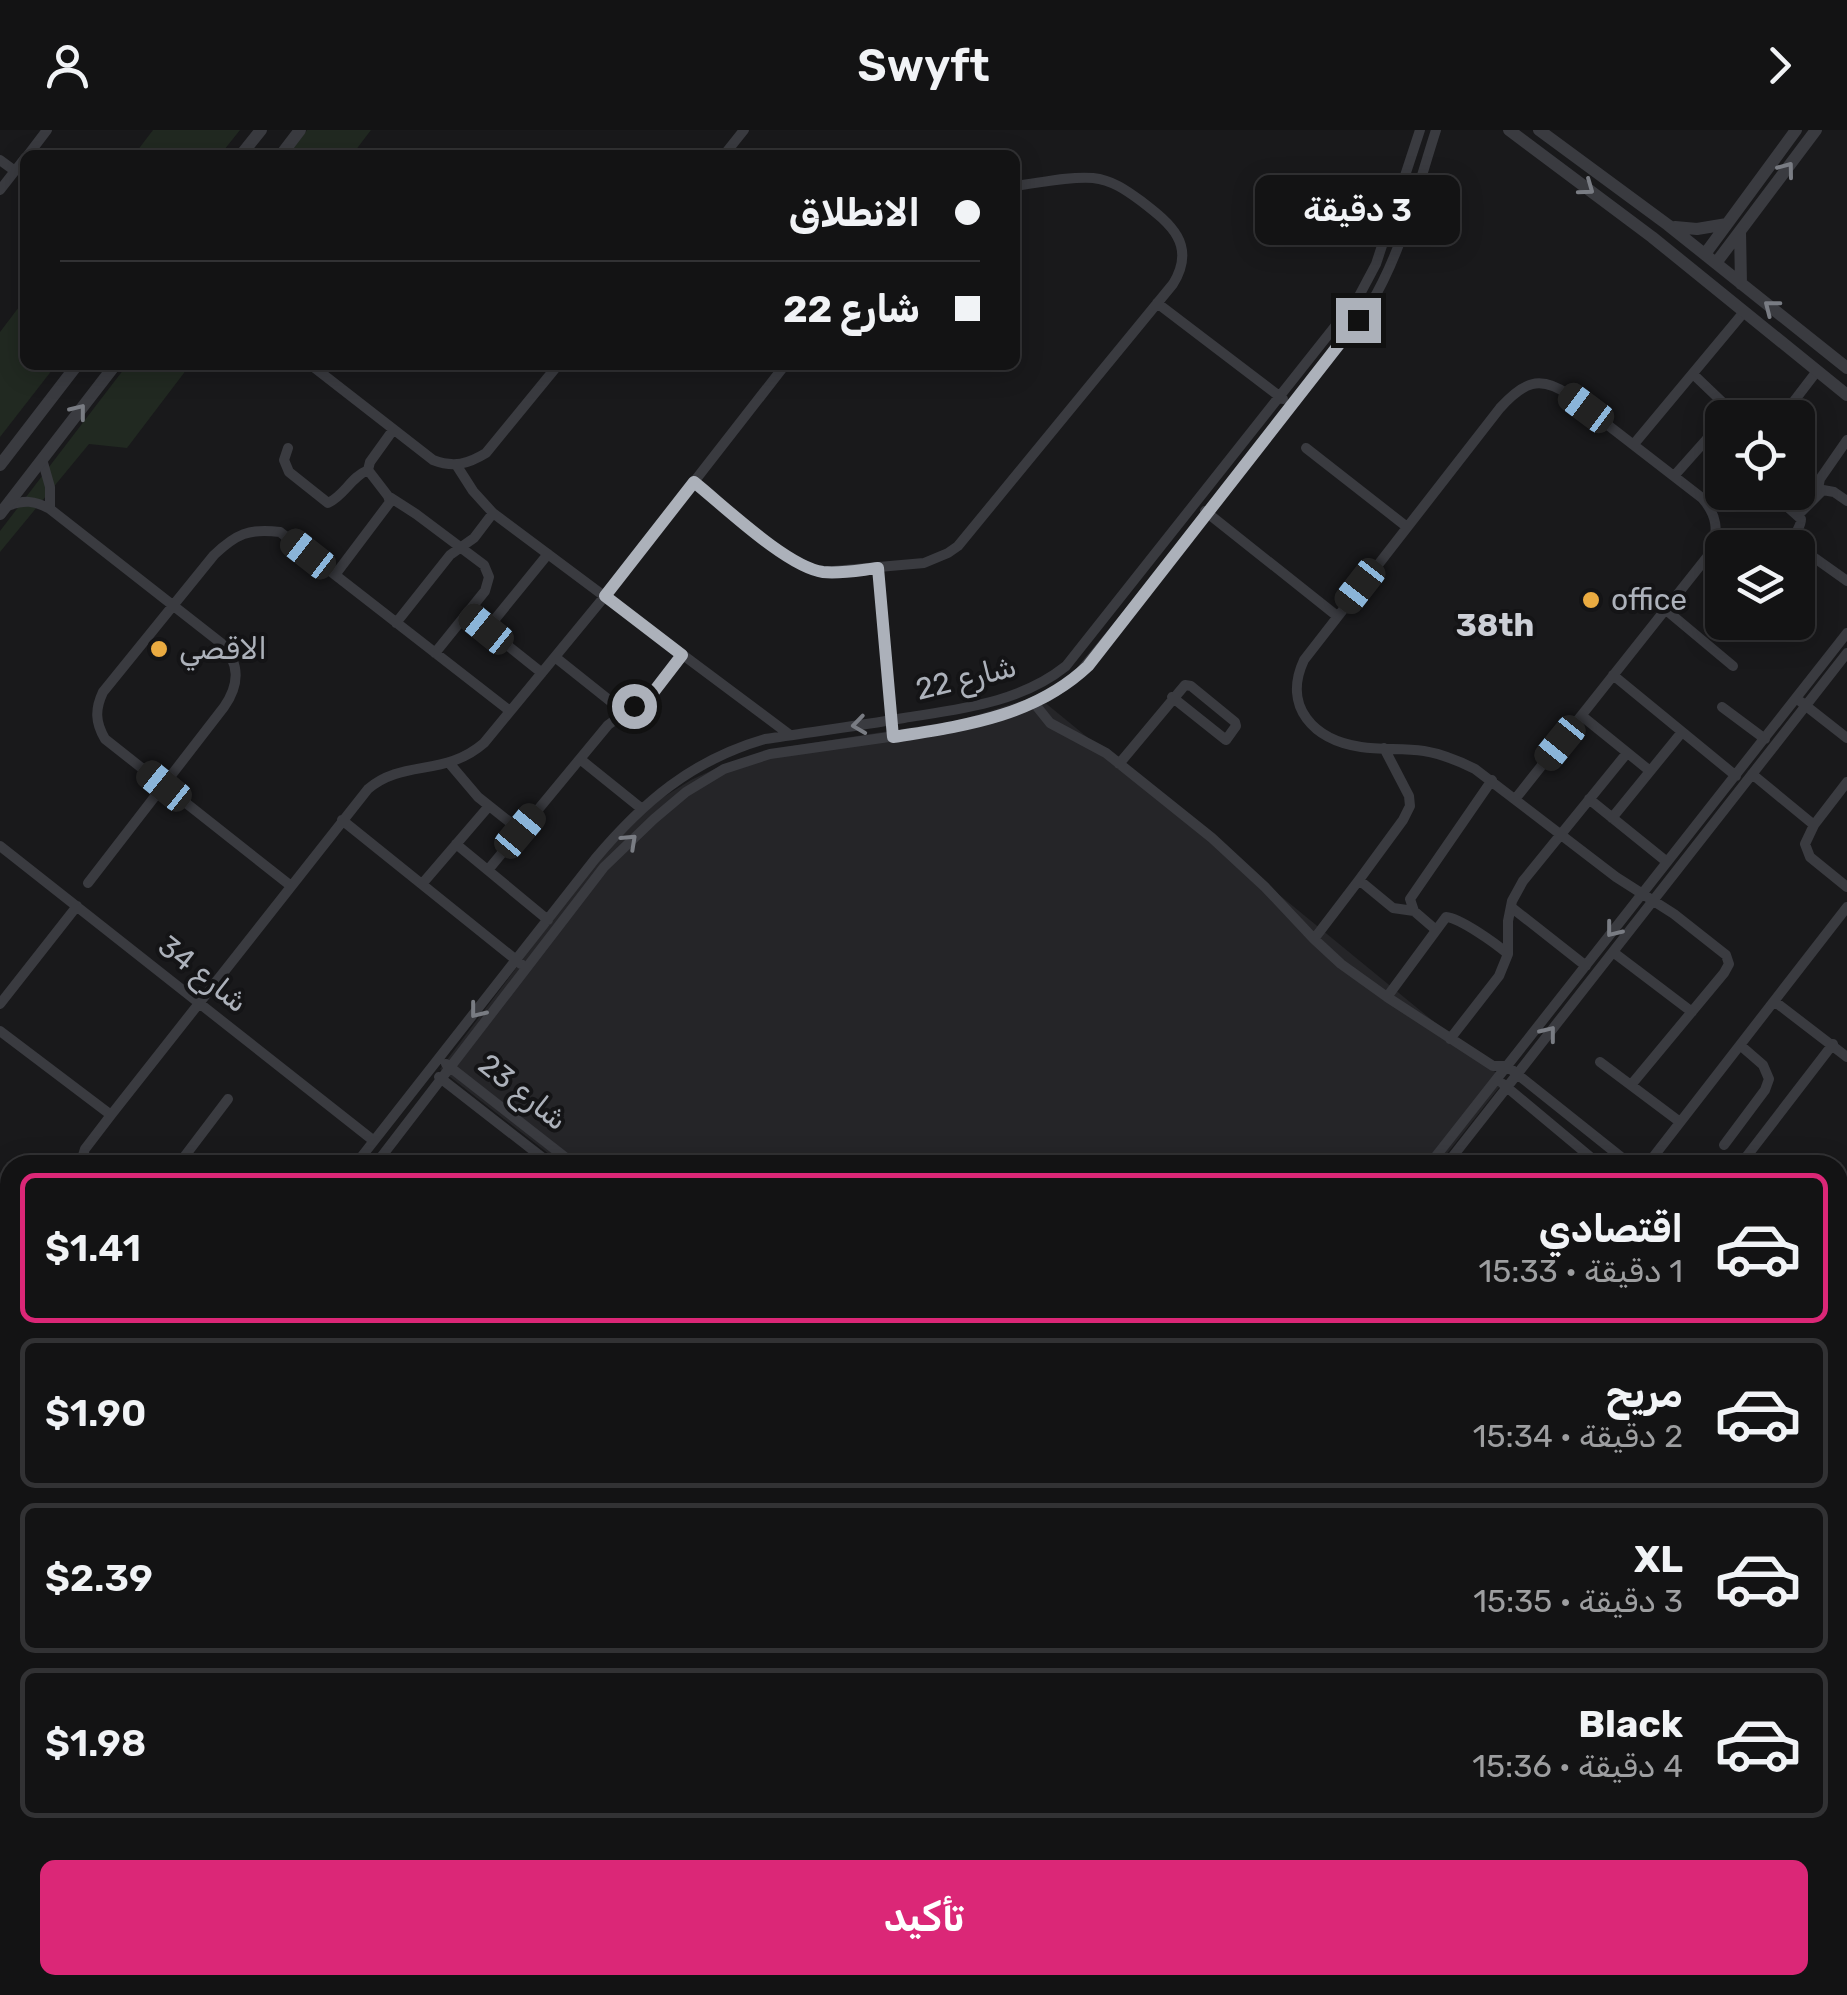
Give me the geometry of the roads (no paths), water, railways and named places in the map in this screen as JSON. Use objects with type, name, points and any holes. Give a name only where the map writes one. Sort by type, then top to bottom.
[{"type":"street","points":[[31,150],[47,130]]},
{"type":"street","points":[[246,150],[261,130]]},
{"type":"street","points":[[284,150],[300,130]]},
{"type":"street","points":[[728,150],[744,130]]},
{"type":"street","name":"شارع 22","points":[[383,1155],[450,1068],[548,920],[601,852],[642,809],[676,781],[716,756],[765,739],[988,703],[1054,676],[1076,656],[1348,311],[1368,280],[1386,236],[1420,130]]},
{"type":"street","name":"شارع 22","points":[[363,1155],[430,1070],[617,853],[703,780],[746,760],[770,754],[973,724],[1034,704],[1063,688],[1088,666],[1380,288],[1399,244],[1436,130]]},
{"type":"street","points":[[1508,130],[1652,237],[1847,395]]},
{"type":"street","points":[[1539,130],[1711,259],[1847,368]]},
{"type":"street","points":[[1711,259],[1727,224],[1796,130]]},
{"type":"street","points":[[1711,259],[1740,232],[1816,130]]},
{"type":"street","points":[[0,160],[15,171]]},
{"type":"street","points":[[0,190],[20,165]]},
{"type":"street","points":[[694,482],[779,551],[822,572],[924,564],[958,546],[1179,275],[1183,255],[1177,234],[1160,216],[1106,180],[1078,178],[1020,185]]},
{"type":"street","points":[[1668,226],[1697,230],[1727,224]]},
{"type":"street","points":[[1740,232],[1741,284]]},
{"type":"street","points":[[1157,303],[1292,406]]},
{"type":"street","points":[[1634,444],[1744,312]]},
{"type":"street","points":[[0,465],[74,370]]},
{"type":"street","points":[[3,510],[111,370]]},
{"type":"street","points":[[316,370],[433,460],[457,466],[486,453],[554,370]]},
{"type":"street","points":[[84,1155],[368,789],[386,777],[450,764],[474,752],[556,657],[781,370]]},
{"type":"street","points":[[1795,400],[1817,371]]},
{"type":"street","points":[[1692,374],[1719,400]]},
{"type":"street","points":[[1516,798],[1712,552],[1716,538],[1712,509],[1702,498],[1558,387],[1546,383],[1522,388],[1500,408],[1336,616],[1304,660],[1295,689],[1304,716],[1344,744],[1444,755],[1476,769],[1728,957],[1726,970],[1631,1085]]},
{"type":"street","points":[[368,470],[393,430]]},
{"type":"street","points":[[1818,493],[1820,478],[1847,440]]},
{"type":"street","points":[[1674,476],[1705,441]]},
{"type":"street","points":[[288,448],[284,460],[289,472],[326,503],[368,470]]},
{"type":"street","points":[[1306,448],[1407,527]]},
{"type":"street","points":[[42,459],[50,488],[50,509]]},
{"type":"street","points":[[457,466],[473,491],[494,512],[790,735]]},
{"type":"street","points":[[368,470],[388,496],[484,565],[489,578],[485,591],[435,653]]},
{"type":"street","points":[[1798,516],[1818,493],[1828,490],[1847,501]]},
{"type":"street","points":[[335,576],[388,506],[388,496]]},
{"type":"street","points":[[3,510],[26,501],[50,509],[229,652],[237,673],[233,695],[88,884]]},
{"type":"street","points":[[1196,504],[1336,616]]},
{"type":"street","points":[[1791,510],[1801,523],[1794,544],[1847,581]]},
{"type":"street","points":[[396,622],[450,554],[474,538],[494,512]]},
{"type":"street","points":[[291,886],[105,739],[96,716],[103,692],[230,540],[245,532],[280,532],[510,712]]},
{"type":"street","points":[[486,629],[548,554]]},
{"type":"street","points":[[878,568],[893,737]]},
{"type":"street","points":[[1666,610],[1734,666]]},
{"type":"street","points":[[467,613],[542,673]]},
{"type":"street","points":[[1438,1155],[1613,952],[1752,774],[1847,634]]},
{"type":"street","points":[[1511,1071],[1586,966],[1765,739],[1847,653]]},
{"type":"street","points":[[488,870],[608,725],[652,694],[682,655]]},
{"type":"street","points":[[556,657],[624,712]]},
{"type":"street","points":[[1614,676],[1736,776]]},
{"type":"street","points":[[1119,764],[1172,697],[1182,686],[1191,686],[1236,726],[1226,740],[1172,697]]},
{"type":"street","points":[[1801,702],[1847,738]]},
{"type":"street","points":[[1034,704],[1050,723],[1119,764],[1238,862],[1341,964],[1450,1039],[1494,1066],[1511,1071],[1618,1155]]},
{"type":"street","points":[[1722,707],[1765,739]]},
{"type":"street","points":[[1582,716],[1650,772]]},
{"type":"street","points":[[1612,818],[1682,732]]},
{"type":"street","points":[[1314,939],[1410,806],[1409,796],[1384,748]]},
{"type":"street","points":[[1450,1039],[1499,976],[1508,954],[1511,907],[1523,881],[1627,752]]},
{"type":"street","points":[[580,759],[642,809]]},
{"type":"street","points":[[450,764],[468,786],[520,831]]},
{"type":"street","points":[[1752,774],[1814,825]]},
{"type":"street","points":[[1436,930],[1414,911],[1410,903],[1412,894],[1492,780]]},
{"type":"street","points":[[1847,782],[1814,825],[1807,837],[1806,851],[1847,887]]},
{"type":"street","points":[[1589,799],[1667,862]]},
{"type":"street","points":[[422,884],[489,806]]},
{"type":"street","points":[[342,820],[521,964]]},
{"type":"street","points":[[456,844],[548,920]]},
{"type":"street","name":"شارع 34","points":[[0,846],[374,1140]]},
{"type":"street","points":[[1359,880],[1393,908],[1414,911]]},
{"type":"street","points":[[0,1004],[76,906]]},
{"type":"street","points":[[1511,907],[1586,966]]},
{"type":"street","points":[[1655,1155],[1847,907]]},
{"type":"street","points":[[1387,997],[1448,916],[1508,954]]},
{"type":"street","points":[[1613,952],[1692,1012]]},
{"type":"street","points":[[1774,1001],[1847,1057]]},
{"type":"street","points":[[0,1031],[111,1116]]},
{"type":"street","points":[[1724,1145],[1765,1090],[1768,1079],[1764,1065],[1740,1044]]},
{"type":"street","points":[[1748,1155],[1832,1044]]},
{"type":"street","name":"شارع 23","points":[[439,1060],[562,1155]]},
{"type":"street","points":[[1600,1062],[1680,1122]]},
{"type":"street","points":[[1494,1066],[1501,1083],[1588,1155]]},
{"type":"street","name":"شارع 23","points":[[430,1070],[539,1155]]},
{"type":"street","points":[[1453,1155],[1501,1083]]},
{"type":"street","points":[[186,1155],[228,1099]]},
{"type":"place","name":"office","points":[[1591,600]]},
{"type":"place","name":"الاقصي","points":[[159,649]]},
{"type":"district","name":"38th","points":[[1495,625]]}]
